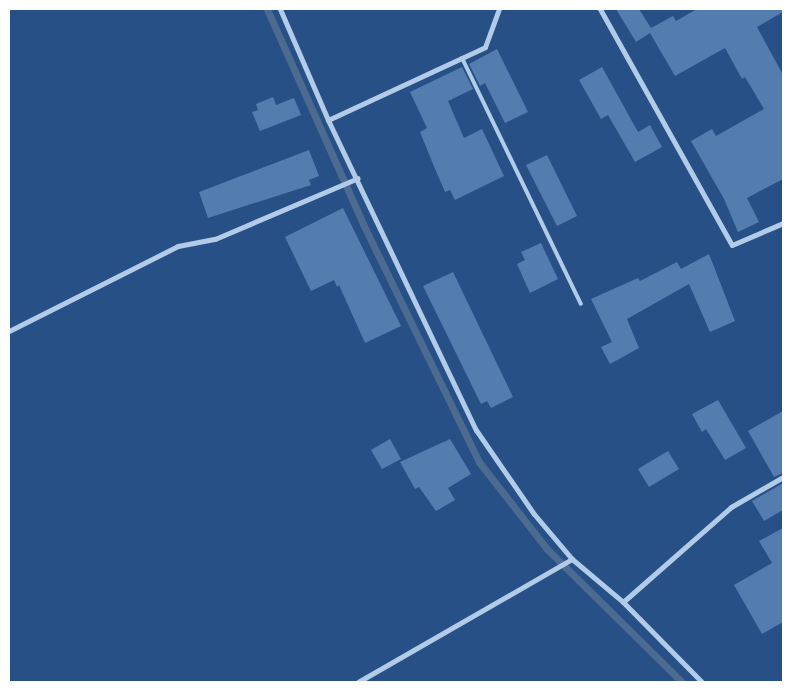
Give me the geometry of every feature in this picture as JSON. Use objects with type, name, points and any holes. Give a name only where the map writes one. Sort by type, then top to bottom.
[{"type":"street","points":[[280,9],[328,120],[358,178],[476,430],[534,514],[572,558],[623,602],[702,682]]},
{"type":"street","points":[[328,120],[485,47],[499,9]]},
{"type":"street","points":[[602,9],[732,245],[783,224]]},
{"type":"street","points":[[9,331],[178,246],[215,239],[358,178]]},
{"type":"street","points":[[623,602],[731,507],[783,477]]},
{"type":"street","points":[[358,682],[572,558]]},
{"type":"lane","points":[[462,58],[581,304]]},
{"type":"building","points":[[616,9],[639,9],[651,28],[673,16],[676,21],[697,9],[783,9],[783,12],[757,27],[783,75],[783,179],[747,198],[759,222],[738,232],[724,199],[691,141],[712,129],[716,136],[764,109],[745,77],[742,79],[725,48],[675,76],[650,33],[636,42]]},
{"type":"building","points":[[497,49],[528,112],[505,123],[485,83],[480,86],[469,64]]},
{"type":"building","points":[[462,67],[473,89],[448,101],[464,138],[482,129],[504,176],[455,200],[450,190],[445,192],[433,164],[420,132],[427,128],[410,92]]},
{"type":"building","points":[[602,67],[638,132],[650,125],[662,147],[635,162],[608,115],[601,119],[579,80]]},
{"type":"building","points":[[273,97],[276,105],[294,98],[301,115],[260,131],[252,112],[258,110],[256,104]]},
{"type":"building","points":[[309,150],[319,176],[309,180],[311,185],[208,218],[199,192]]},
{"type":"building","points":[[547,155],[577,216],[557,226],[526,165]]},
{"type":"building","points":[[343,208],[401,326],[365,343],[339,285],[337,287],[334,280],[311,291],[285,237]]},
{"type":"building","points":[[541,243],[558,279],[530,293],[517,264],[525,260],[521,252]]},
{"type":"building","points":[[709,254],[735,321],[710,332],[689,284],[627,319],[639,348],[610,364],[601,347],[612,342],[591,299],[638,278],[640,281],[677,262],[681,269]]},
{"type":"building","points":[[453,272],[513,397],[491,408],[487,401],[481,404],[423,286]]},
{"type":"building","points":[[718,400],[746,448],[725,460],[706,429],[702,432],[692,414]]},
{"type":"building","points":[[783,411],[783,473],[774,477],[748,431]]},
{"type":"building","points":[[390,439],[401,459],[382,469],[371,450]]},
{"type":"building","points":[[450,439],[471,474],[448,488],[455,500],[436,511],[419,487],[415,489],[400,462]]},
{"type":"building","points":[[668,451],[679,469],[649,487],[638,469]]},
{"type":"building","points":[[783,483],[783,510],[764,521],[752,501]]},
{"type":"building","points":[[783,528],[783,622],[762,634],[734,585],[772,563],[759,541]]},
{"type":"waterway","points":[[267,9],[363,224],[479,462],[547,549],[682,682]]}]
